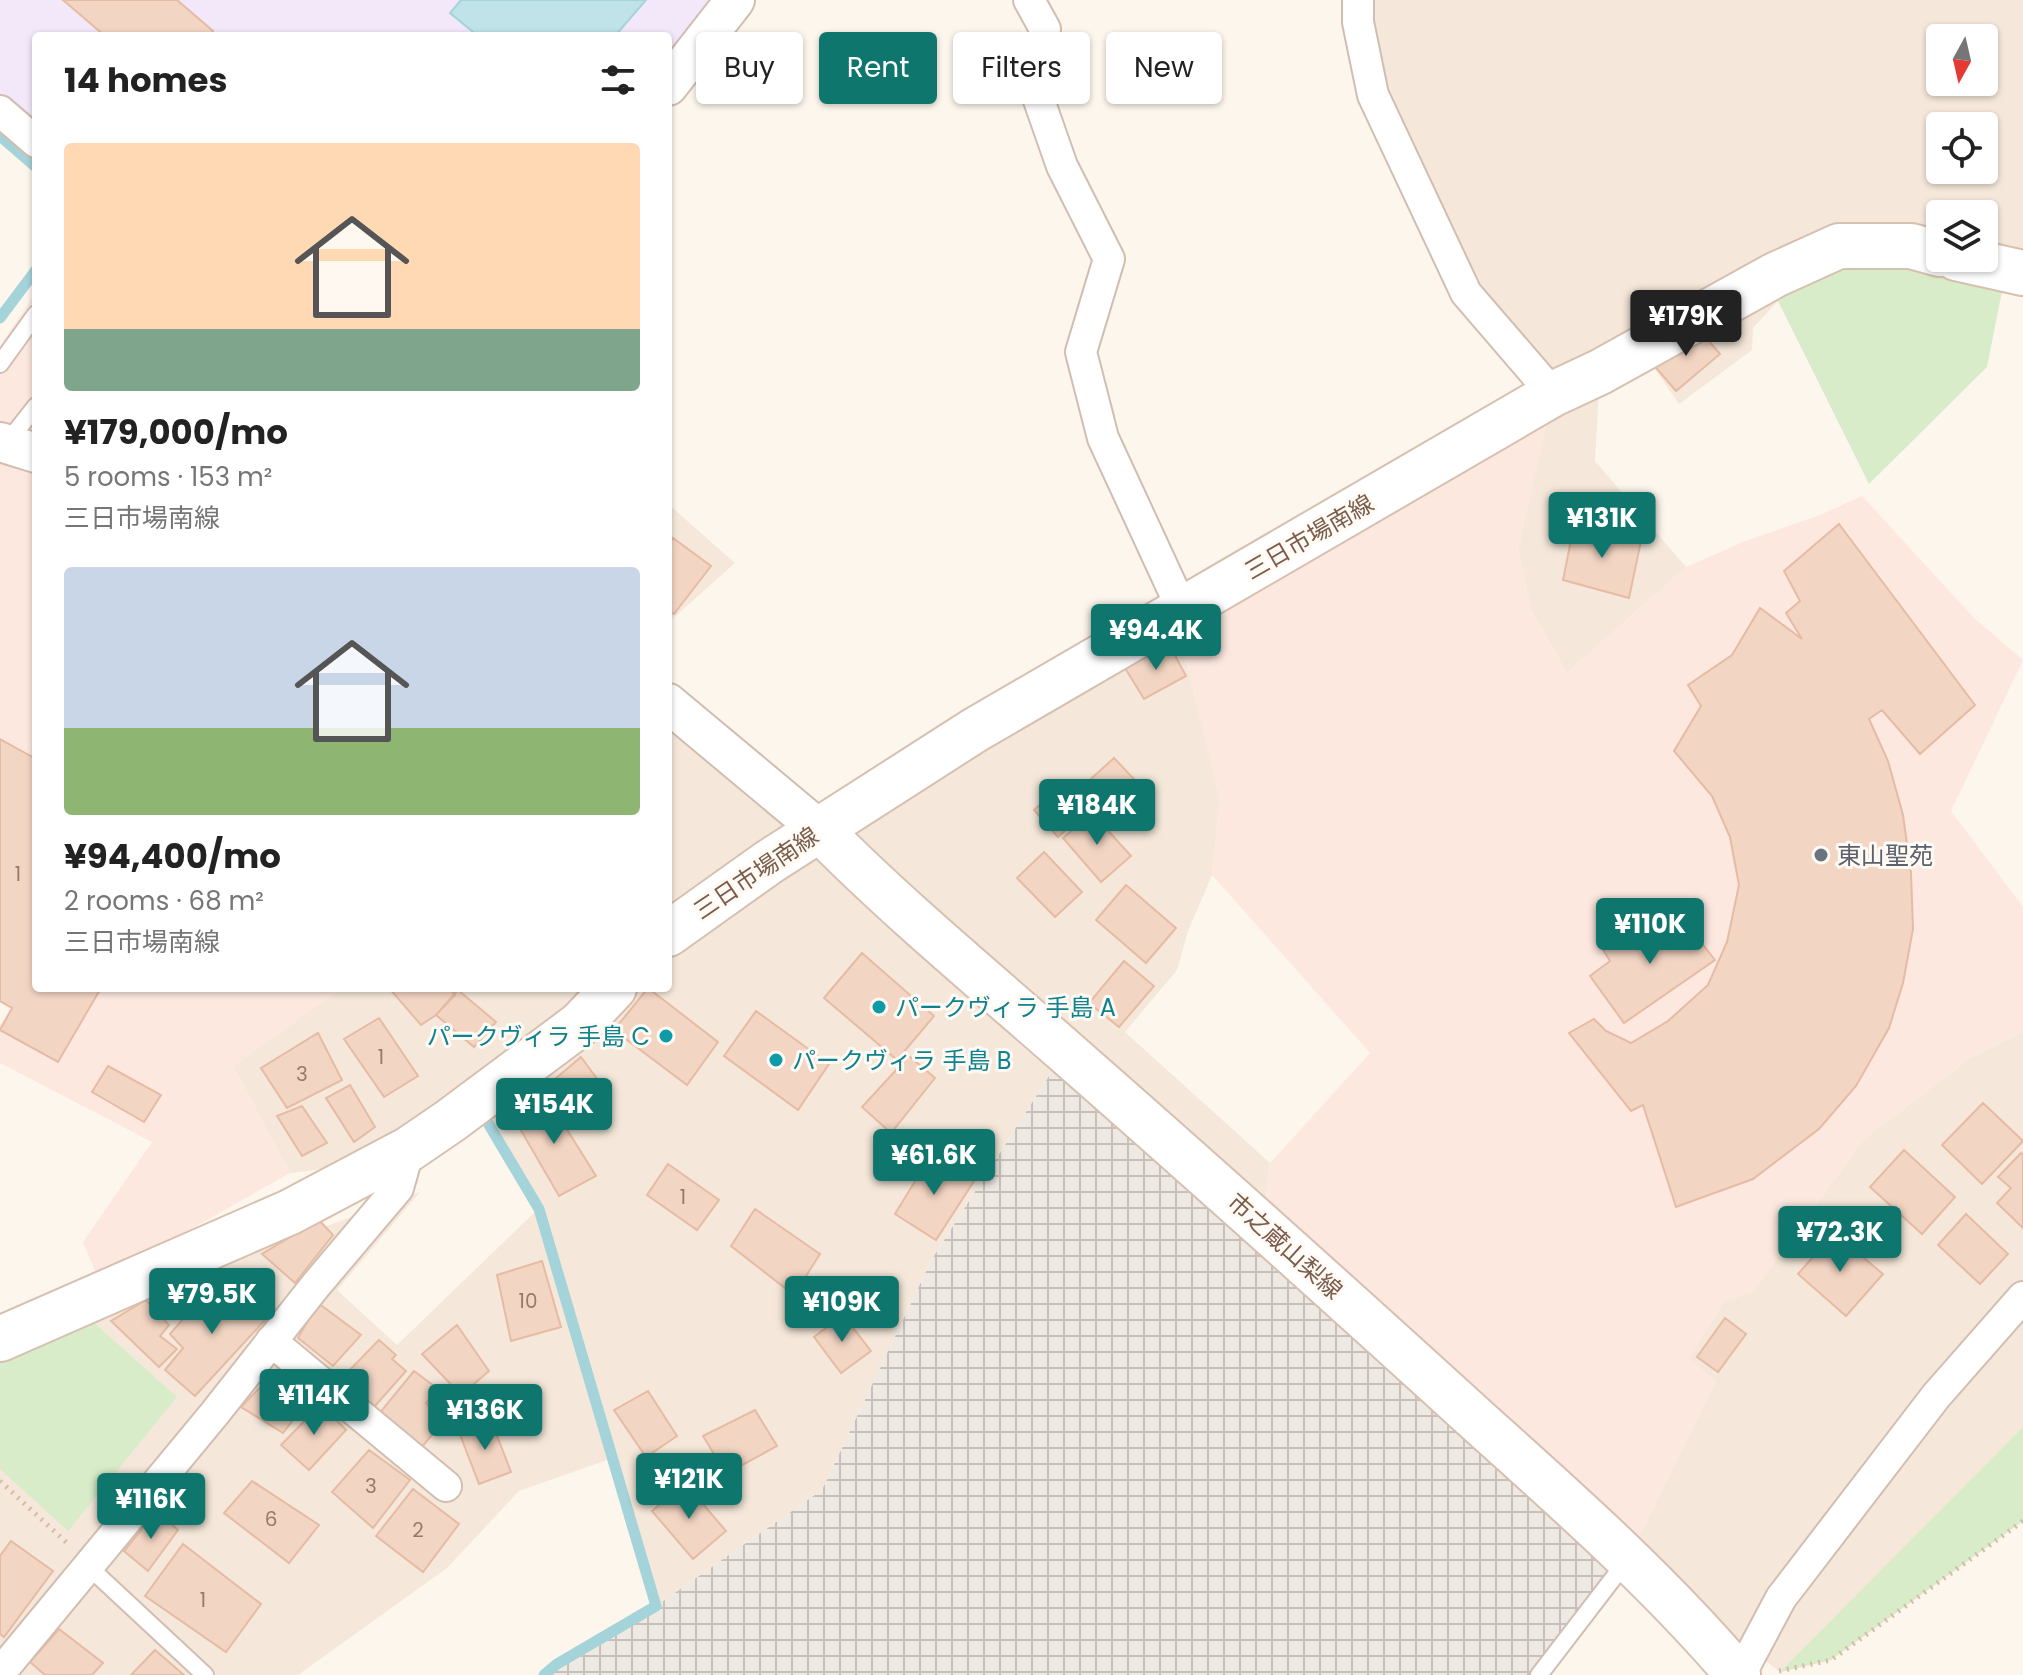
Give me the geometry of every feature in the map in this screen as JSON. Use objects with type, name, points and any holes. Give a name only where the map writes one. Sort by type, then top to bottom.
[{"type":"main road","name":"三日市場南線","points":[[672,931],[712,901],[975,730],[1553,394],[1600,372],[1775,275],[1839,246],[1911,246],[1926,250]]},
{"type":"main road","points":[[1998,267],[2023,273]]},
{"type":"main road","name":"市之蔵山梨線","points":[[820,830],[937,941],[1365,1317],[1629,1557],[1708,1640],[1743,1667]]},
{"type":"main road","points":[[0,1339],[290,1212],[409,1149],[580,1024],[610,992]]},
{"type":"street","points":[[672,81],[735,0]]},
{"type":"street","points":[[1029,0],[1045,29],[1034,86],[1062,166],[1109,259],[1081,352],[1095,410],[1103,438],[1183,611]]},
{"type":"street","points":[[1358,0],[1358,22],[1373,95],[1466,293],[1553,394]]},
{"type":"street","points":[[0,111],[32,139]]},
{"type":"street","points":[[672,706],[820,830]]},
{"type":"street","points":[[0,1673],[398,1188],[409,1149]]},
{"type":"street","points":[[1743,1667],[1781,1598],[1936,1396],[2023,1297]]},
{"type":"street","points":[[271,1341],[446,1486]]},
{"type":"lane","points":[[0,364],[32,320]]},
{"type":"lane","points":[[14,446],[32,413]]},
{"type":"lane","points":[[1539,1675],[1629,1557]]},
{"type":"lane","points":[[89,1567],[205,1675]]},
{"type":"path","points":[[0,1481],[69,1544]]},
{"type":"path","points":[[1743,1667],[1780,1672],[1831,1660],[2023,1521]]},
{"type":"shaded area","points":[[0,0],[735,0],[710,32],[696,32],[696,50],[672,81],[672,32],[32,32],[32,137],[0,109]]},
{"type":"shaded area","points":[[1358,0],[2023,0],[2023,273],[1998,263],[1998,200],[1926,200],[1926,256],[1776,275],[1778,301],[1753,328],[1752,350],[1679,404],[1641,349],[1600,372],[1595,461],[1686,567],[1567,673],[1531,610],[1518,549],[1553,394],[1423,206]]},
{"type":"shaded area","points":[[32,298],[32,992],[335,992],[233,1066],[290,1173],[99,1281],[83,1242],[152,1142],[0,1063],[0,1025],[12,1008],[0,1001],[0,346]]},
{"type":"shaded area","points":[[1553,394],[1518,549],[1531,610],[1567,673],[1686,567],[1862,496],[1974,618],[2023,660],[1951,811],[2023,907],[2023,1032],[1969,1059],[1863,1140],[1753,1292],[1724,1301],[1689,1359],[1716,1381],[1629,1557],[1262,1226],[1270,1163],[1370,1053],[1212,875],[1220,799],[1177,624]]},
{"type":"shaded area","points":[[672,508],[735,563],[672,619]]},
{"type":"shaded area","points":[[1177,623],[1220,799],[1212,875],[1188,931],[1177,970],[1125,1032],[1270,1163],[1262,1226],[1065,1051],[932,1259],[822,1490],[656,1606],[610,1459],[519,1491],[447,1568],[298,1675],[0,1675],[0,1345],[420,1192],[337,1290],[397,1345],[538,1209],[477,1106],[358,1165],[290,1173],[233,1066],[335,992],[672,992],[672,718],[820,830]]},
{"type":"shaded area","points":[[2023,1032],[2023,1521],[1831,1660],[1780,1672],[1629,1557],[1716,1381],[1688,1360],[1724,1301],[1753,1292],[1863,1140],[1969,1059]]},
{"type":"shaded area","points":[[1065,1051],[1629,1557],[1530,1675],[544,1675],[557,1664],[656,1606],[822,1490],[932,1259]]},
{"type":"green space","points":[[1839,246],[1926,259],[1926,272],[2006,271],[1987,367],[1869,484],[1778,301],[1775,275]]},
{"type":"green space","points":[[81,1311],[177,1397],[68,1531],[0,1469],[0,1346]]},
{"type":"green space","points":[[2023,1427],[2023,1521],[1831,1660],[1780,1672]]},
{"type":"water","points":[[461,0],[646,0],[618,32],[473,32],[450,13]]},
{"type":"building","points":[[63,0],[177,0],[213,31],[212,32],[100,32]]},
{"type":"building","points":[[1696,326],[1720,354],[1676,391],[1652,363]]},
{"type":"building","points":[[1575,520],[1641,541],[1629,598],[1563,580]]},
{"type":"building","name":"東山聖苑","points":[[1839,524],[1975,705],[1920,754],[1882,710],[1869,719],[1888,761],[1903,815],[1911,873],[1913,929],[1903,983],[1889,1028],[1856,1086],[1819,1129],[1753,1179],[1676,1207],[1643,1105],[1631,1111],[1569,1033],[1594,1019],[1606,1031],[1631,1043],[1668,1021],[1708,985],[1727,942],[1739,885],[1730,837],[1712,796],[1674,751],[1701,706],[1688,685],[1732,655],[1760,608],[1802,639],[1786,613],[1800,601],[1784,571]]},
{"type":"building","points":[[672,539],[711,566],[674,614],[672,613]]},
{"type":"building","points":[[1169,644],[1186,676],[1144,699],[1125,668]]},
{"type":"building","points":[[0,739],[32,757],[32,992],[99,992],[58,1062],[0,1030],[12,1008],[0,1001]]},
{"type":"building","points":[[1114,758],[1150,796],[1119,825],[1083,786]]},
{"type":"building","points":[[1067,781],[1091,808],[1058,837],[1034,810]]},
{"type":"building","points":[[1092,813],[1131,856],[1101,882],[1063,838]]},
{"type":"building","points":[[1044,852],[1082,892],[1055,917],[1017,878]]},
{"type":"building","points":[[1126,885],[1176,928],[1146,963],[1096,920]]},
{"type":"building","points":[[1677,912],[1715,960],[1624,1023],[1590,976],[1610,961],[1602,948],[1633,929],[1639,938]]},
{"type":"building","name":"パークヴィラ 手島 A","points":[[862,953],[934,1016],[897,1060],[824,998]]},
{"type":"building","points":[[1124,961],[1154,986],[1119,1027],[1089,1003]]},
{"type":"building","points":[[392,992],[452,992],[455,995],[436,1015],[421,1025]]},
{"type":"building","points":[[456,992],[460,992],[496,1022],[474,1047],[436,1015]]},
{"type":"building","name":"パークヴィラ 手島 C","points":[[645,992],[653,992],[718,1042],[687,1085],[614,1030]]},
{"type":"building","name":"パークヴィラ 手島 B","points":[[756,1011],[829,1064],[798,1110],[724,1056]]},
{"type":"building","points":[[379,1018],[418,1076],[384,1097],[344,1039]]},
{"type":"building","points":[[318,1033],[342,1080],[287,1108],[261,1068]]},
{"type":"building","points":[[909,1056],[935,1078],[891,1133],[862,1107]]},
{"type":"building","points":[[581,1057],[609,1095],[579,1119],[549,1084]]},
{"type":"building","points":[[108,1066],[161,1095],[144,1122],[92,1092]]},
{"type":"building","points":[[350,1085],[375,1127],[354,1142],[326,1098]]},
{"type":"building","points":[[546,1096],[596,1176],[559,1196],[512,1115]]},
{"type":"building","points":[[1983,1103],[2023,1141],[1982,1184],[1942,1145]]},
{"type":"building","points":[[302,1106],[327,1143],[302,1156],[277,1116]]},
{"type":"building","points":[[1904,1150],[1955,1197],[1922,1234],[1870,1187]]},
{"type":"building","points":[[2021,1153],[2023,1228],[1997,1203],[2011,1188],[1998,1177]]},
{"type":"building","points":[[931,1155],[974,1181],[936,1240],[895,1214]]},
{"type":"building","points":[[668,1164],[719,1200],[697,1230],[647,1195]]},
{"type":"building","points":[[755,1209],[820,1254],[794,1295],[731,1246]]},
{"type":"building","points":[[1966,1214],[2008,1254],[1980,1284],[1938,1245]]},
{"type":"building","points":[[319,1220],[333,1235],[295,1283],[262,1254]]},
{"type":"building","points":[[1834,1233],[1883,1274],[1846,1316],[1798,1274]]},
{"type":"building","points":[[542,1261],[561,1327],[511,1341],[497,1275]]},
{"type":"building","points":[[218,1279],[266,1319],[195,1396],[165,1370],[183,1348],[170,1334]]},
{"type":"building","points":[[146,1300],[169,1325],[160,1336],[177,1349],[159,1367],[111,1321]]},
{"type":"building","points":[[318,1303],[361,1335],[333,1366],[298,1338]]},
{"type":"building","points":[[843,1315],[871,1351],[841,1373],[814,1337]]},
{"type":"building","points":[[1725,1318],[1746,1334],[1718,1372],[1697,1357]]},
{"type":"building","points":[[457,1325],[489,1371],[461,1395],[422,1354]]},
{"type":"building","points":[[379,1340],[396,1355],[392,1359],[406,1371],[374,1407],[341,1379]]},
{"type":"building","points":[[278,1369],[311,1397],[283,1433],[241,1407]]},
{"type":"building","points":[[414,1371],[438,1389],[426,1403],[443,1422],[421,1448],[378,1415]]},
{"type":"building","points":[[648,1391],[677,1436],[646,1457],[614,1410]]},
{"type":"building","points":[[321,1404],[346,1430],[309,1470],[281,1445]]},
{"type":"building","points":[[755,1410],[777,1446],[726,1474],[703,1436]]},
{"type":"building","points":[[491,1420],[511,1472],[479,1484],[459,1432]]},
{"type":"building","points":[[369,1450],[410,1480],[373,1528],[332,1492]]},
{"type":"building","points":[[252,1481],[319,1525],[289,1563],[224,1513]]},
{"type":"building","points":[[685,1483],[726,1531],[693,1559],[652,1511]]},
{"type":"building","points":[[413,1489],[459,1524],[423,1572],[376,1536]]},
{"type":"building","points":[[157,1511],[178,1530],[148,1571],[124,1551]]},
{"type":"building","points":[[11,1541],[53,1571],[4,1637],[0,1634],[0,1556]]},
{"type":"building","points":[[183,1544],[261,1604],[226,1652],[145,1596]]},
{"type":"building","points":[[59,1629],[103,1663],[92,1675],[45,1675],[30,1662]]},
{"type":"building","points":[[155,1650],[184,1675],[131,1675]]},
{"type":"waterway","points":[[0,136],[32,164]]},
{"type":"waterway","points":[[0,318],[32,275]]},
{"type":"waterway","points":[[479,1108],[539,1209],[656,1606],[557,1664],[544,1675]]},
{"type":"place","name":"東山聖苑","points":[[1821,855]]},
{"type":"place","name":"パークヴィラ 手島 A","points":[[879,1007]]},
{"type":"place","name":"パークヴィラ 手島 C","points":[[666,1036]]},
{"type":"place","name":"パークヴィラ 手島 B","points":[[776,1060]]}]
